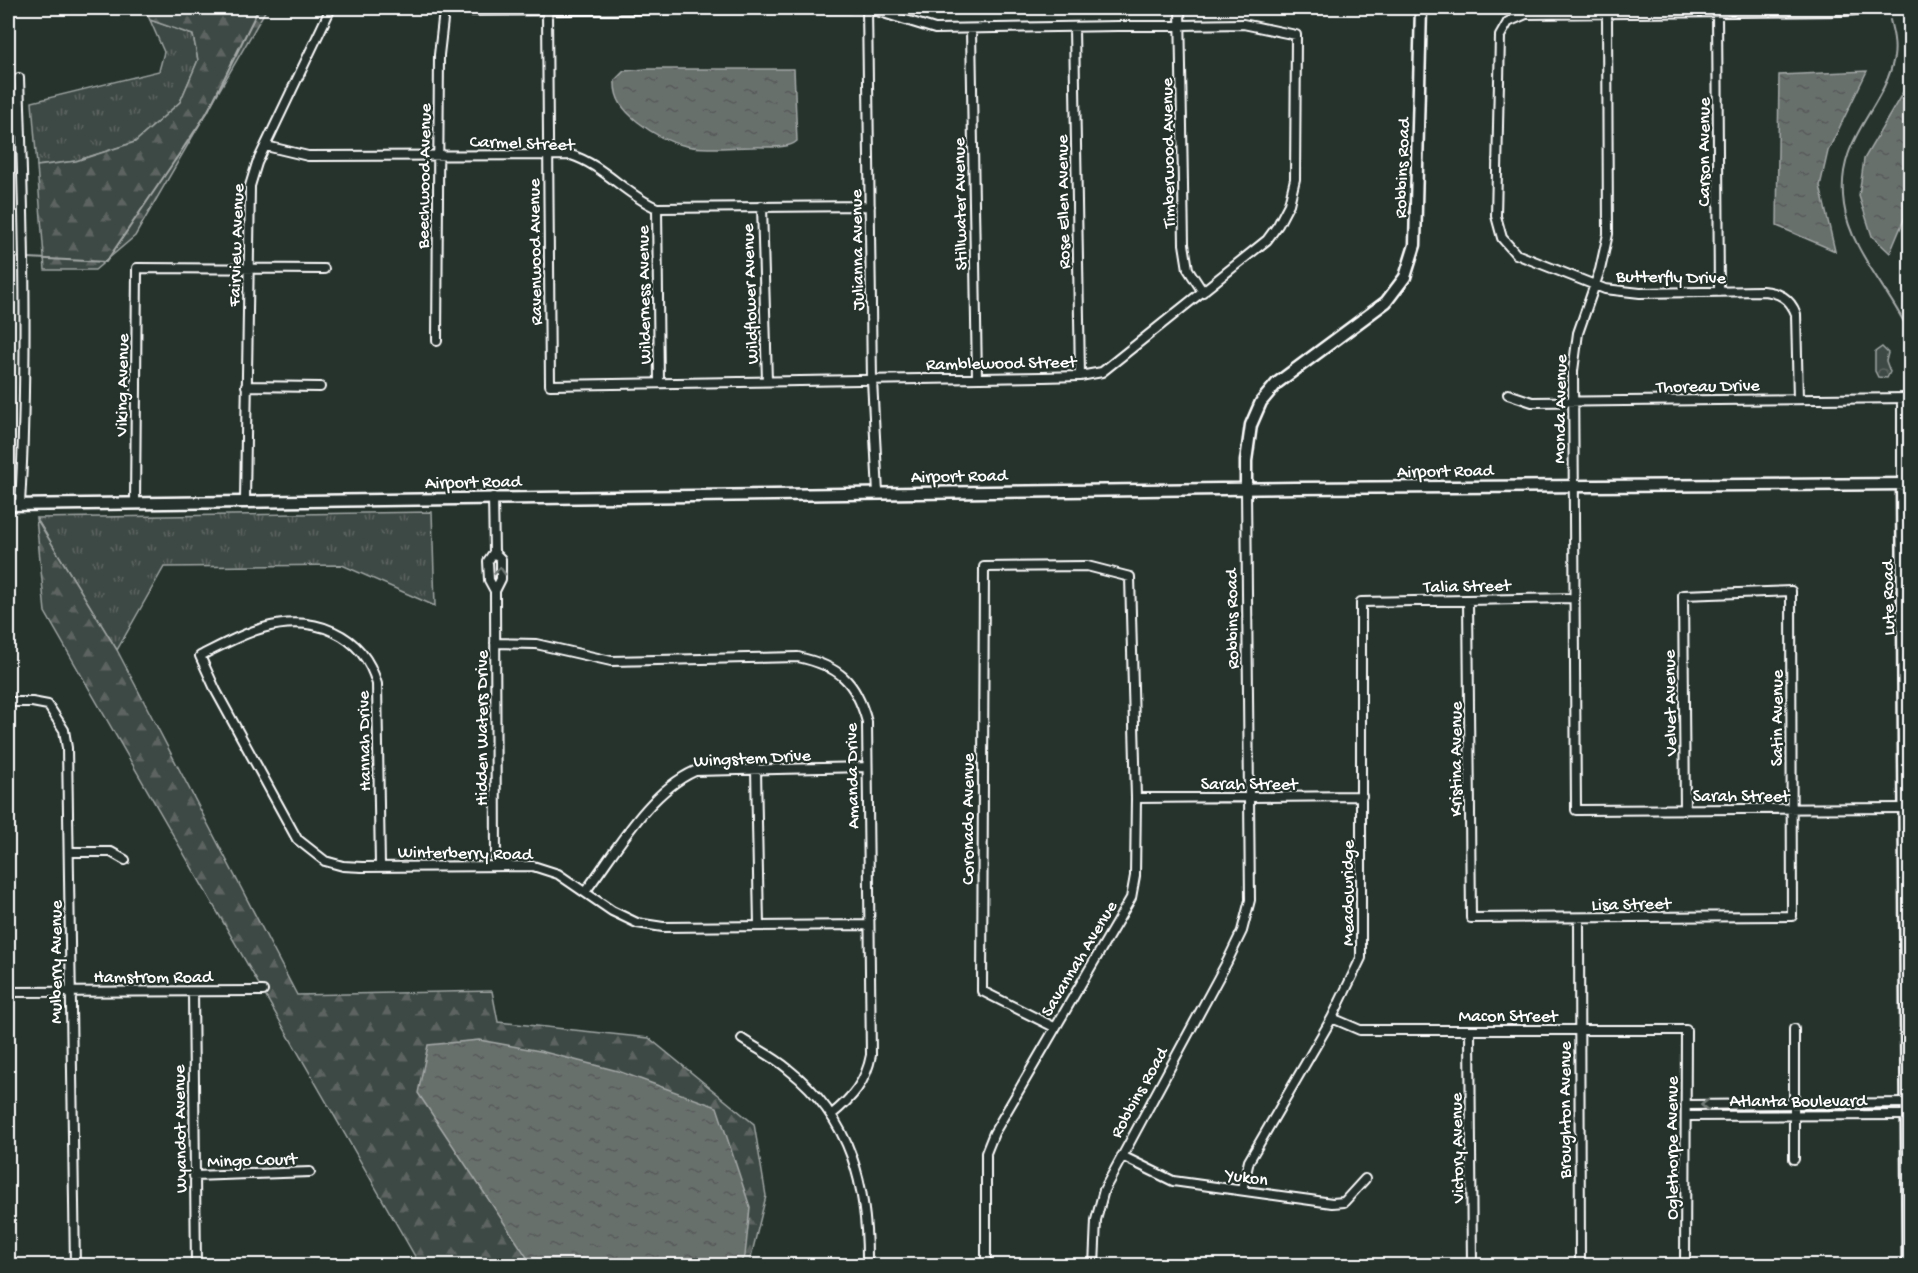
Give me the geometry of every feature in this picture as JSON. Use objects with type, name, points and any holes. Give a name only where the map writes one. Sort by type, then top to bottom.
[{"type":"main road","name":"Robbins Road","points":[[1246,489],[1246,461],[1251,425],[1262,402],[1276,383],[1386,302],[1405,276],[1415,245],[1421,8]]},
{"type":"main road","name":"Airport Road","points":[[8,504],[1573,485],[1906,484]]},
{"type":"main road","name":"Lute Road","points":[[1906,484],[1908,1266]]},
{"type":"street","name":"Fairview Avenue","points":[[245,500],[250,186],[266,146],[331,8]]},
{"type":"street","points":[[547,11],[849,8]]},
{"type":"street","points":[[867,8],[935,28],[971,30],[1180,25]]},
{"type":"street","name":"Julianna Avenue","points":[[867,8],[872,380],[878,493]]},
{"type":"street","name":"Timberwood Avenue","points":[[1180,8],[1184,244],[1188,269],[1203,292]]},
{"type":"street","points":[[1607,14],[1845,11],[1879,8]]},
{"type":"street","name":"Beechwood Avenue","points":[[437,341],[439,55],[444,11],[547,11]]},
{"type":"street","name":"Ravenwood Avenue","points":[[547,11],[550,385]]},
{"type":"street","name":"Carson Avenue","points":[[1717,13],[1719,292]]},
{"type":"street","name":"Butterfly Drive","points":[[1607,14],[1517,16],[1508,22],[1501,34],[1496,216],[1499,230],[1507,245],[1518,255],[1595,286],[1630,293],[1772,292],[1782,295],[1791,304],[1797,321],[1798,399]]},
{"type":"street","name":"Monda Avenue","points":[[1576,810],[1573,364],[1576,338],[1604,257],[1608,228],[1607,14]]},
{"type":"street","name":"Ramblewood Street","points":[[550,385],[1080,376],[1102,372],[1267,240],[1289,204],[1295,179],[1296,35],[1243,24],[1180,25]]},
{"type":"street","name":"Rose Ellen Avenue","points":[[1074,28],[1080,376]]},
{"type":"street","name":"Stillwater Avenue","points":[[971,30],[977,378]]},
{"type":"street","points":[[19,78],[24,251],[20,504]]},
{"type":"street","name":"Carmel Street","points":[[266,146],[308,156],[571,155],[585,160],[641,201],[657,208],[870,206]]},
{"type":"street","name":"Wildflower Avenue","points":[[762,206],[767,381]]},
{"type":"street","name":"Wilderness Avenue","points":[[657,208],[659,382]]},
{"type":"street","name":"Viking Avenue","points":[[135,503],[137,268],[248,269]]},
{"type":"street","points":[[248,269],[324,269]]},
{"type":"street","points":[[246,386],[320,387]]},
{"type":"street","name":"Thoreau Drive","points":[[1508,394],[1529,402],[1906,398]]},
{"type":"street","name":"Lute Road","points":[[1906,398],[1906,484]]},
{"type":"street","name":"Robbins Road","points":[[1094,1266],[1096,1220],[1104,1190],[1242,931],[1250,900],[1246,489]]},
{"type":"street","name":"Hidden Waters Drive","points":[[494,497],[494,552],[488,561],[489,580],[495,591]]},
{"type":"street","name":"Hidden Waters Drive","points":[[494,552],[501,559],[501,579],[495,591],[496,865]]},
{"type":"street","name":"Savannah Avenue","points":[[984,567],[1087,566],[1130,577],[1136,798],[1135,876],[1131,898],[1054,1027],[994,1133],[986,1154],[986,1266]]},
{"type":"street","name":"Coronado Avenue","points":[[984,567],[982,991],[1054,1027]]},
{"type":"street","name":"Satin Avenue","points":[[1683,595],[1791,591],[1792,916]]},
{"type":"street","name":"Velvet Avenue","points":[[1683,595],[1685,810]]},
{"type":"street","name":"Talia Street","points":[[1360,602],[1575,598]]},
{"type":"street","name":"Kristina Avenue","points":[[1468,600],[1471,918]]},
{"type":"street","name":"Meadowridge","points":[[1242,1190],[1249,1161],[1332,1018],[1361,958],[1360,602]]},
{"type":"street","name":"Hannah Drive","points":[[200,656],[250,633],[278,624],[324,626],[347,638],[356,646],[370,666],[377,684],[380,866]]},
{"type":"street","name":"Amanda Drive","points":[[495,643],[536,644],[611,661],[798,657],[820,662],[838,672],[852,685],[861,701],[867,722],[871,1055],[868,1069],[850,1098],[831,1115]]},
{"type":"street","name":"Winterberry Road","points":[[200,656],[216,691],[297,839],[325,861],[344,866],[533,866],[549,871],[612,911],[637,923],[663,927],[868,926]]},
{"type":"street","name":"Mulberry Avenue","points":[[8,702],[48,705],[64,730],[70,852],[75,1266]]},
{"type":"street","name":"Wingstem Drive","points":[[585,892],[661,792],[679,778],[695,771],[867,767]]},
{"type":"street","points":[[756,769],[759,926]]},
{"type":"street","name":"Sarah Street","points":[[1136,798],[1250,799],[1362,796]]},
{"type":"street","name":"Sarah Street","points":[[1576,810],[1906,808]]},
{"type":"street","points":[[70,852],[111,852],[125,860]]},
{"type":"street","name":"Lisa Street","points":[[1471,918],[1792,916]]},
{"type":"street","name":"Broughton Avenue","points":[[1578,919],[1580,1266]]},
{"type":"street","name":"Hamstrom Road","points":[[8,992],[263,992]]},
{"type":"street","name":"Wyandot Avenue","points":[[193,992],[196,1266]]},
{"type":"street","name":"Macon Street","points":[[1332,1018],[1360,1030],[1686,1030]]},
{"type":"street","points":[[1794,1029],[1794,1159]]},
{"type":"street","name":"Oglethorpe Avenue","points":[[1685,1266],[1686,1030]]},
{"type":"street","name":"Victory Avenue","points":[[1470,1031],[1472,1266]]},
{"type":"street","points":[[742,1040],[788,1068],[811,1090],[831,1115],[847,1143],[862,1187],[867,1217],[867,1266]]},
{"type":"street","name":"Atlanta Boulevard","points":[[1686,1105],[1909,1103]]},
{"type":"street","name":"Atlanta Boulevard","points":[[1686,1116],[1909,1115]]},
{"type":"street","name":"Yukon","points":[[1122,1156],[1173,1181],[1332,1203],[1344,1202],[1365,1179]]},
{"type":"street","name":"Mingo Court","points":[[194,1176],[310,1173]]},
{"type":"green space","points":[[144,8],[267,8],[135,236],[95,270],[45,270],[37,166],[76,161],[135,142],[180,102],[198,60],[193,35],[150,20]]},
{"type":"green space","points":[[150,20],[193,35],[198,60],[180,102],[135,142],[76,161],[37,166],[32,102],[159,71],[164,52]]},
{"type":"green space","points":[[1882,347],[1888,353],[1886,361],[1890,372],[1887,378],[1878,377],[1875,371],[1875,352]]},
{"type":"green space","points":[[432,512],[435,606],[342,565],[164,567],[117,650],[36,518]]},
{"type":"green space","points":[[36,518],[117,650],[297,995],[492,991],[498,1022],[649,1038],[754,1124],[766,1196],[749,1265],[420,1265],[45,612]]},
{"type":"water","points":[[794,69],[797,141],[782,147],[705,148],[666,140],[633,118],[620,104],[616,93],[615,80],[624,71]]},
{"type":"water","points":[[1867,71],[1828,151],[1820,186],[1835,251],[1777,226],[1779,75]]},
{"type":"water","points":[[1910,80],[1910,205],[1890,253],[1872,236],[1859,196],[1864,159]]},
{"type":"water","points":[[479,1040],[540,1051],[618,1071],[717,1107],[750,1207],[745,1256],[738,1265],[532,1265],[418,1093],[428,1045]]},
{"type":"waterway","points":[[8,257],[106,262],[207,113],[259,8]]},
{"type":"waterway","points":[[1890,20],[1894,57],[1889,76],[1853,143],[1846,161],[1843,182],[1844,205],[1854,238],[1910,334]]}]
